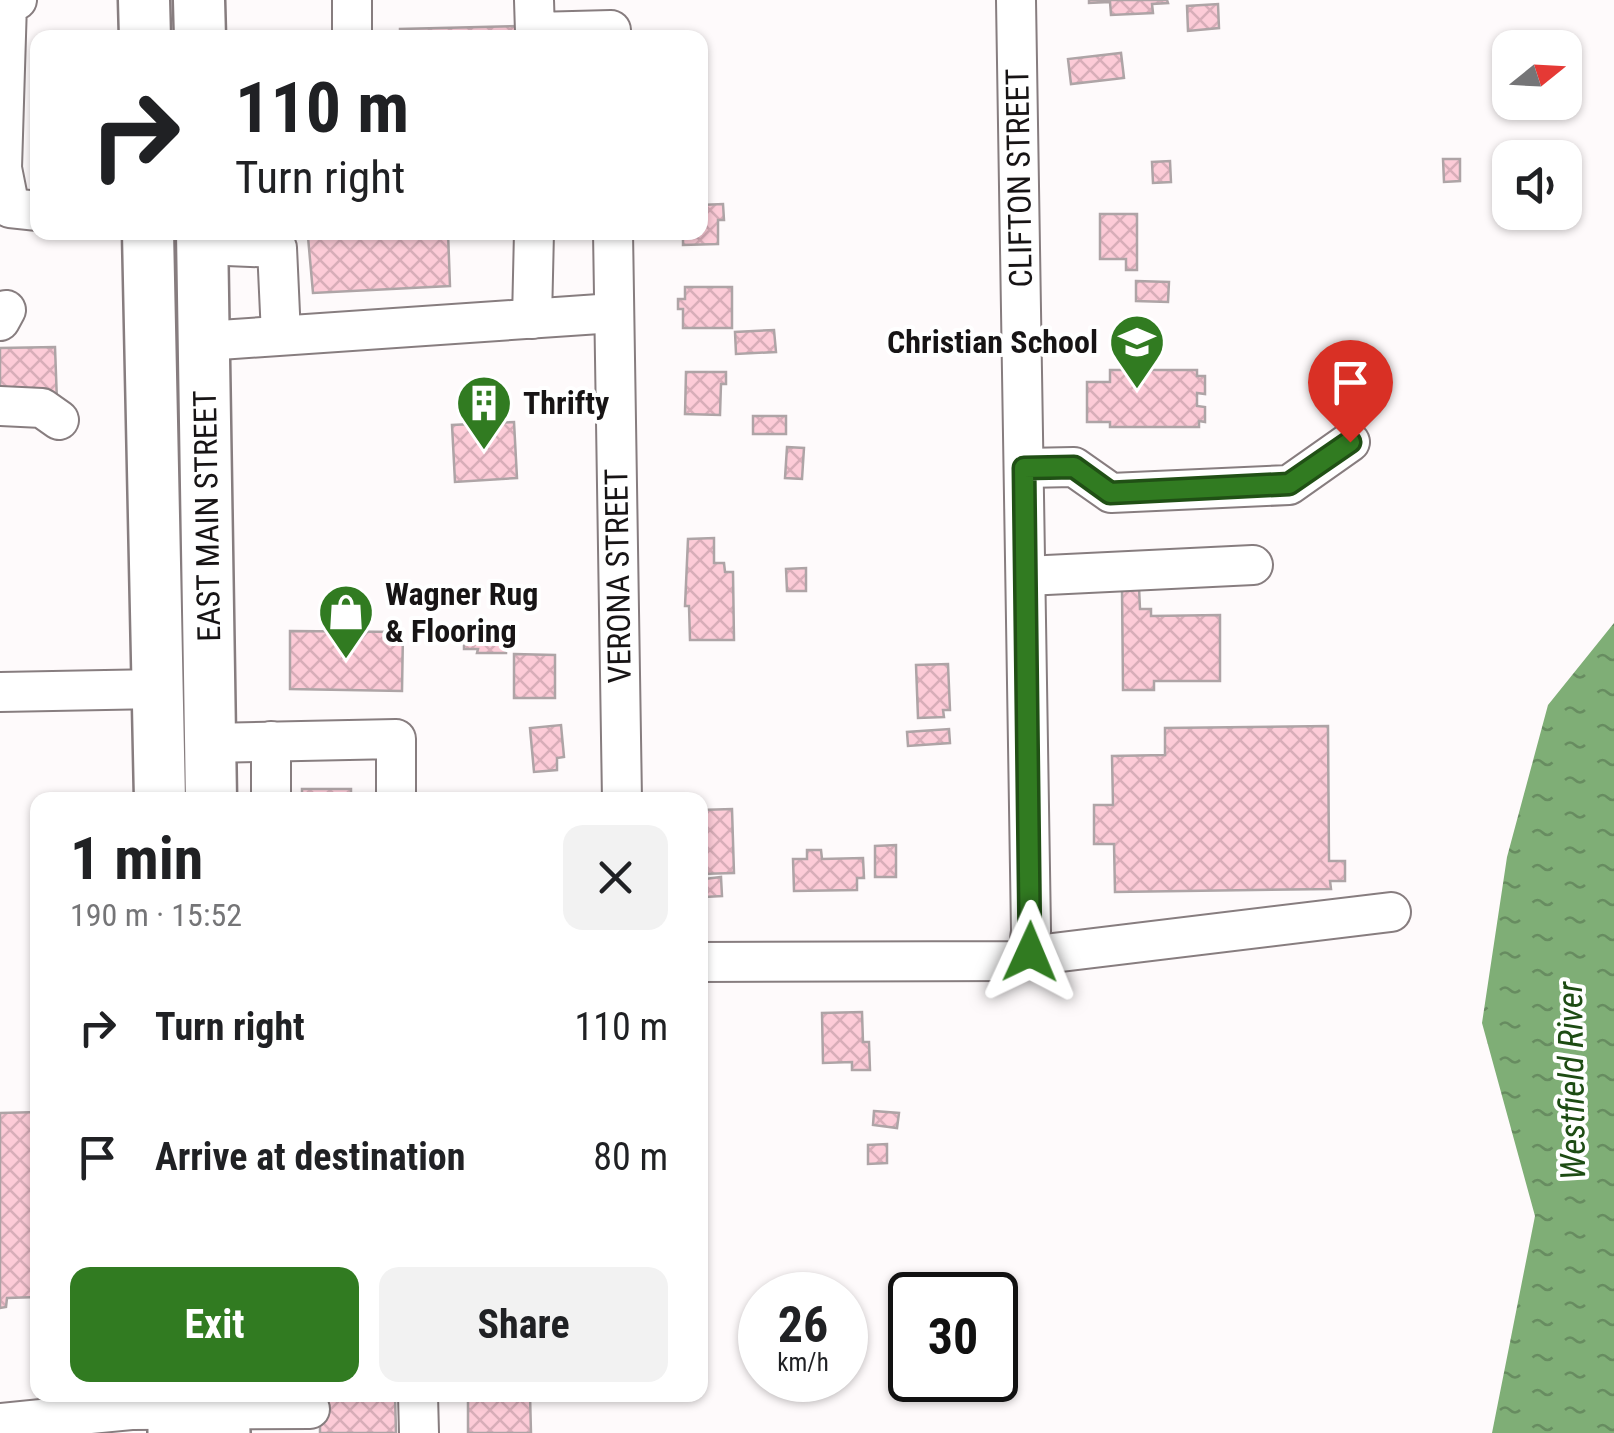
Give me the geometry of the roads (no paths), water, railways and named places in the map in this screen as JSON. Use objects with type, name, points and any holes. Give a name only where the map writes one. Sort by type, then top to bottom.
[{"type":"main road","points":[[144,0],[144,30]]},
{"type":"main road","points":[[199,0],[200,30]]},
{"type":"main road","name":"EAST MAIN STREET","points":[[148,240],[160,792]]},
{"type":"main road","name":"EAST MAIN STREET","points":[[202,240],[211,792]]},
{"type":"street","points":[[352,0],[352,30]]},
{"type":"street","points":[[534,0],[534,30]]},
{"type":"street","name":"CLIFTON STREET","points":[[1016,0],[1031,931],[1028,956]]},
{"type":"street","points":[[8,1],[2,168],[10,208],[30,210]]},
{"type":"street","points":[[549,30],[611,22]]},
{"type":"street","points":[[210,240],[277,248],[281,335]]},
{"type":"street","points":[[532,319],[534,240]]},
{"type":"street","name":"VERONA STREET","points":[[614,240],[622,792]]},
{"type":"street","points":[[205,342],[614,314]]},
{"type":"street","points":[[0,406],[42,408],[60,420]]},
{"type":"street","points":[[1024,468],[1074,467],[1110,493],[1272,486],[1289,484],[1350,442]]},
{"type":"street","points":[[1026,576],[1253,564]]},
{"type":"street","points":[[0,692],[158,689]]},
{"type":"street","points":[[210,742],[396,739],[396,792]]},
{"type":"street","points":[[270,792],[271,742]]},
{"type":"street","points":[[708,962],[1020,961],[1028,956],[1392,912]]},
{"type":"street","points":[[418,1402],[419,1433]]},
{"type":"street","points":[[0,1424],[131,1410],[310,1412]]},
{"type":"street","points":[[0,1424],[56,1433]]},
{"type":"water","name":"Westfield River","points":[[1614,623],[1614,1433],[1492,1433],[1535,1216],[1482,1023],[1507,857],[1548,705]]},
{"type":"place","name":"Christian School","points":[[1137,391]]},
{"type":"place","name":"Thrifty","points":[[484,452]]},
{"type":"place","name":"Wagner Rug & Flooring","points":[[346,661]]}]
